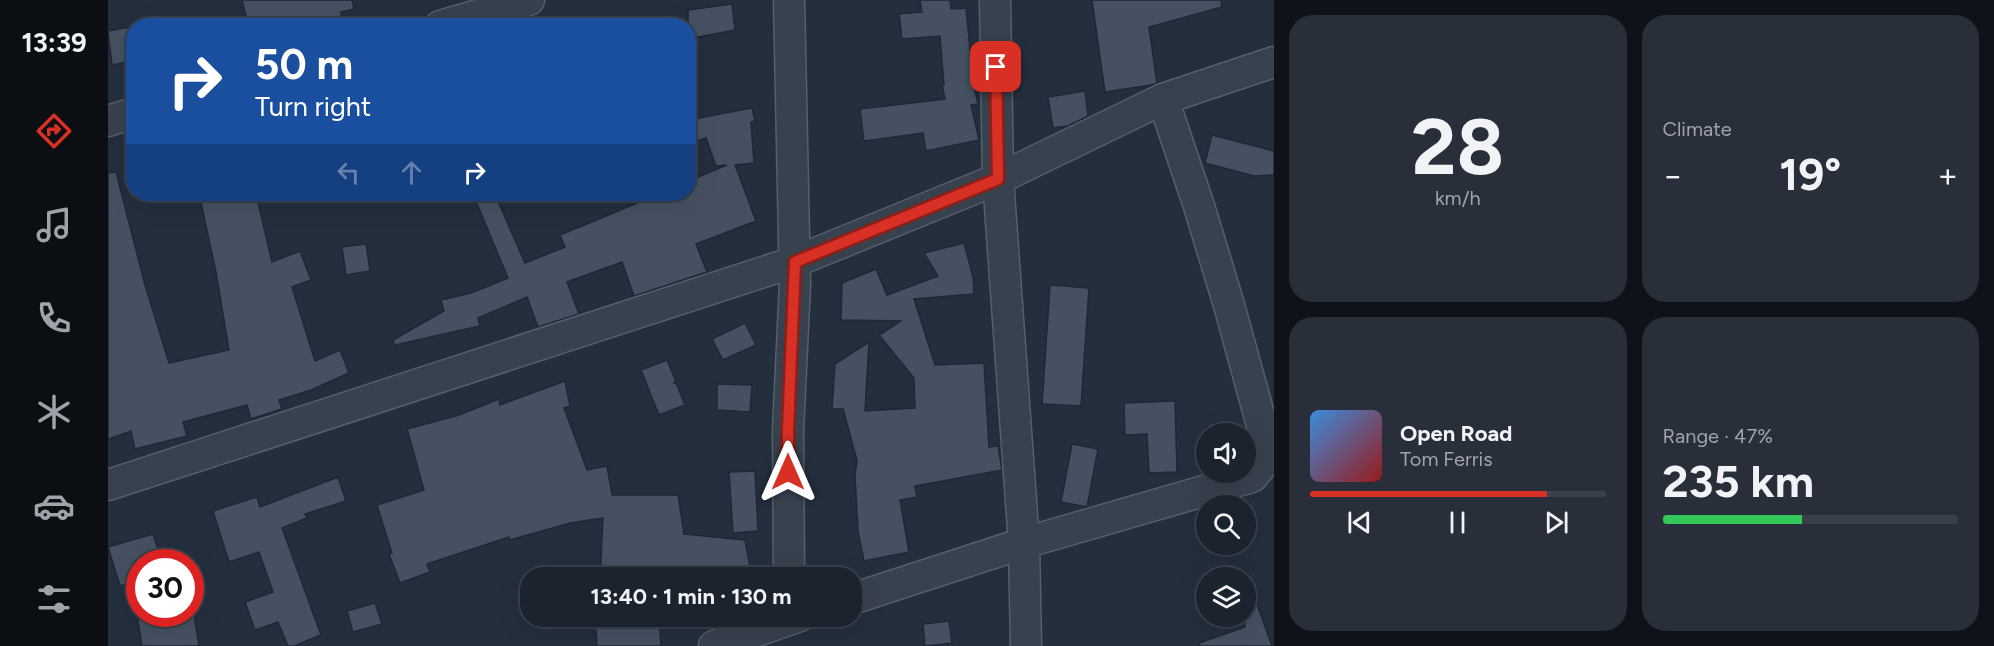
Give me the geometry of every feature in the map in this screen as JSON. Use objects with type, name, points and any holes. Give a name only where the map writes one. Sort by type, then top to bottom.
[{"type":"street","points":[[467,18],[529,0]]},
{"type":"street","points":[[789,0],[795,262],[788,430],[789,567]]},
{"type":"street","points":[[995,0],[998,179],[1024,543],[1026,646]]},
{"type":"street","points":[[108,485],[795,262],[998,179],[1163,99],[1274,62]]},
{"type":"street","points":[[862,596],[1024,543],[1252,477],[1266,460],[1266,440],[1229,305],[1163,99]]},
{"type":"street","points":[[108,121],[126,115]]},
{"type":"street","points":[[714,646],[785,627]]},
{"type":"building","points":[[242,0],[352,0],[354,9],[341,12],[341,18],[246,18]]},
{"type":"building","points":[[920,0],[950,0],[951,9],[966,8],[973,81],[978,104],[971,105],[979,140],[926,151],[923,133],[864,141],[860,109],[945,99],[942,85],[944,85],[940,36],[902,39],[899,14],[922,12]]},
{"type":"building","points":[[1092,0],[1221,0],[1222,7],[1149,27],[1157,83],[1105,92]]},
{"type":"building","points":[[732,4],[735,30],[696,37],[696,18],[688,18],[688,10]]},
{"type":"building","points":[[126,28],[126,62],[112,65],[108,31]]},
{"type":"building","points":[[1085,91],[1088,116],[1068,126],[1053,128],[1048,97]]},
{"type":"building","points":[[752,108],[755,121],[751,122],[754,163],[735,165],[756,221],[696,244],[707,272],[634,296],[622,262],[567,282],[579,314],[538,327],[527,297],[478,318],[480,326],[395,345],[393,340],[444,311],[441,300],[471,293],[508,278],[476,201],[498,201],[525,263],[565,247],[560,235],[642,201],[696,201],[696,178],[727,165],[716,166],[706,138],[696,141],[696,118]]},
{"type":"building","points":[[1212,135],[1274,151],[1274,175],[1254,176],[1205,163]]},
{"type":"building","points":[[116,172],[145,285],[169,363],[229,350],[216,272],[201,201],[258,201],[272,262],[300,251],[311,280],[292,287],[315,361],[340,350],[349,373],[311,390],[279,400],[282,409],[251,419],[247,405],[183,422],[187,436],[135,449],[131,431],[108,439],[108,173]]},
{"type":"building","points":[[964,243],[973,277],[974,294],[914,299],[935,365],[984,363],[989,447],[998,446],[1002,470],[915,486],[917,497],[900,500],[909,552],[864,561],[858,531],[855,476],[857,460],[843,409],[832,409],[835,364],[869,342],[865,411],[915,408],[914,378],[879,335],[901,321],[841,320],[842,283],[876,269],[887,295],[938,276],[924,253]]},
{"type":"building","points":[[366,244],[370,271],[346,275],[342,247]]},
{"type":"building","points":[[1050,285],[1089,288],[1081,406],[1042,404]]},
{"type":"building","points":[[745,323],[756,345],[723,360],[712,339]]},
{"type":"building","points":[[667,360],[676,382],[673,383],[676,383],[685,405],[659,415],[641,370]]},
{"type":"building","points":[[565,381],[570,406],[564,408],[587,470],[607,466],[612,495],[678,495],[684,534],[745,540],[750,567],[601,567],[603,518],[570,523],[510,540],[509,537],[427,564],[430,572],[400,583],[389,554],[392,553],[377,505],[424,490],[407,429],[459,415],[499,399],[500,405]]},
{"type":"building","points":[[717,384],[752,385],[750,412],[717,410]]},
{"type":"building","points":[[1175,401],[1177,472],[1149,473],[1147,434],[1125,435],[1124,403]]},
{"type":"building","points":[[1072,444],[1098,449],[1087,507],[1061,502]]},
{"type":"building","points":[[755,471],[758,531],[733,533],[729,472]]},
{"type":"building","points":[[338,477],[346,501],[305,514],[307,518],[282,528],[321,635],[294,646],[288,646],[278,622],[255,630],[245,602],[273,592],[259,552],[229,562],[213,511],[257,497],[260,507]]},
{"type":"building","points":[[153,534],[158,549],[126,549],[126,584],[120,586],[108,547]]},
{"type":"building","points":[[1256,601],[1272,646],[1200,646],[1199,643],[1245,627],[1256,627]]},
{"type":"building","points":[[375,603],[382,624],[353,632],[347,611]]},
{"type":"building","points":[[949,621],[952,643],[925,646],[923,624]]},
{"type":"building","points":[[139,627],[196,627],[199,646],[142,646]]},
{"type":"building","points":[[596,627],[660,627],[661,646],[597,646]]},
{"type":"route","points":[[788,472],[795,262],[998,179],[996,67]]}]
